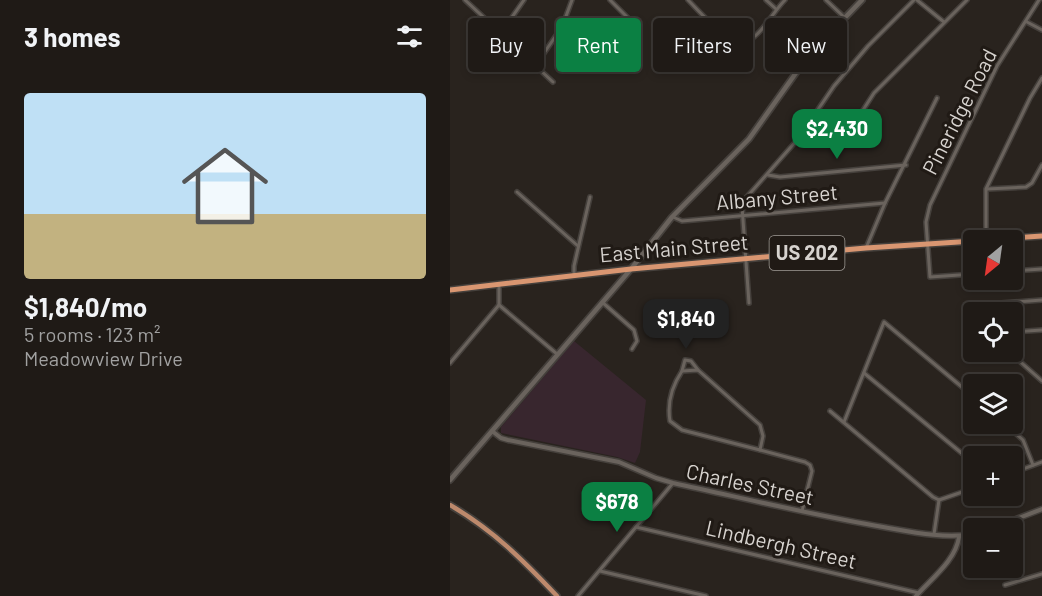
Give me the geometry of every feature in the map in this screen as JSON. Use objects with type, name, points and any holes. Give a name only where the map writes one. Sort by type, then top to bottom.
[{"type":"highway","points":[[1023,237],[1042,236]]},
{"type":"highway","name":"East Main Street","points":[[450,290],[631,269],[866,248],[963,242]]},
{"type":"main road","points":[[845,18],[862,0]]},
{"type":"main road","points":[[450,480],[631,269],[672,216],[749,139],[796,72]]},
{"type":"main road","points":[[450,505],[476,520],[498,537],[557,596]]},
{"type":"street","points":[[465,0],[485,18]]},
{"type":"street","points":[[511,18],[524,0]]},
{"type":"street","points":[[565,18],[572,0]]},
{"type":"street","points":[[610,0],[629,18]]},
{"type":"street","points":[[688,0],[732,40],[744,42],[757,36],[785,0]]},
{"type":"street","points":[[766,0],[776,9]]},
{"type":"street","points":[[826,0],[845,18]]},
{"type":"street","points":[[749,303],[742,206],[745,199],[798,139],[834,86],[868,46],[915,0],[944,22]]},
{"type":"street","points":[[847,135],[874,93],[967,0]]},
{"type":"street","name":"Pineridge Road","points":[[963,275],[930,277],[926,222],[930,205],[998,66],[1039,0]]},
{"type":"street","points":[[1027,22],[1042,30]]},
{"type":"street","points":[[544,54],[556,36]]},
{"type":"street","points":[[542,72],[553,82]]},
{"type":"street","points":[[985,230],[986,189],[1042,78]]},
{"type":"street","points":[[866,248],[885,203],[906,165],[937,98]]},
{"type":"street","points":[[768,175],[780,177],[906,165]]},
{"type":"street","points":[[986,189],[1026,187],[1032,183],[1042,165]]},
{"type":"street","points":[[517,192],[578,246]]},
{"type":"street","points":[[574,276],[578,246],[590,197]]},
{"type":"street","name":"Albany Street","points":[[672,216],[682,221],[885,203]]},
{"type":"street","points":[[1023,270],[1042,269]]},
{"type":"street","points":[[450,363],[499,305],[499,284]]},
{"type":"street","points":[[1015,302],[1042,300]]},
{"type":"street","points":[[602,303],[634,330],[637,341],[632,349]]},
{"type":"street","points":[[499,305],[557,354]]},
{"type":"street","points":[[844,422],[884,322],[963,388]]},
{"type":"street","points":[[1023,331],[1042,330]]},
{"type":"street","points":[[760,450],[763,436],[760,425],[698,370],[691,361],[685,360],[671,392],[670,421],[682,430],[810,465],[812,471],[801,512]]},
{"type":"street","points":[[1020,362],[1042,381]]},
{"type":"street","points":[[682,371],[698,370]]},
{"type":"street","points":[[864,373],[963,454]]},
{"type":"street","points":[[830,411],[933,497],[939,500],[963,492]]},
{"type":"street","name":"Charles Street","points":[[492,431],[508,440],[619,462],[673,483],[801,512],[860,523],[963,536]]},
{"type":"street","points":[[1016,434],[1023,440],[1033,465]]},
{"type":"street","points":[[1023,469],[1042,462]]},
{"type":"street","points":[[578,596],[673,483]]},
{"type":"street","points":[[934,534],[939,500]]},
{"type":"street","points":[[1019,518],[1042,509]]},
{"type":"street","name":"Lindbergh Street","points":[[636,527],[917,594]]},
{"type":"street","points":[[917,594],[950,558],[958,545],[959,537]]},
{"type":"street","points":[[600,570],[706,596]]},
{"type":"street","points":[[1005,585],[1042,574]]},
{"type":"shaded area","points":[[574,341],[646,400],[640,452],[635,463],[617,457],[501,433],[501,427]]}]
